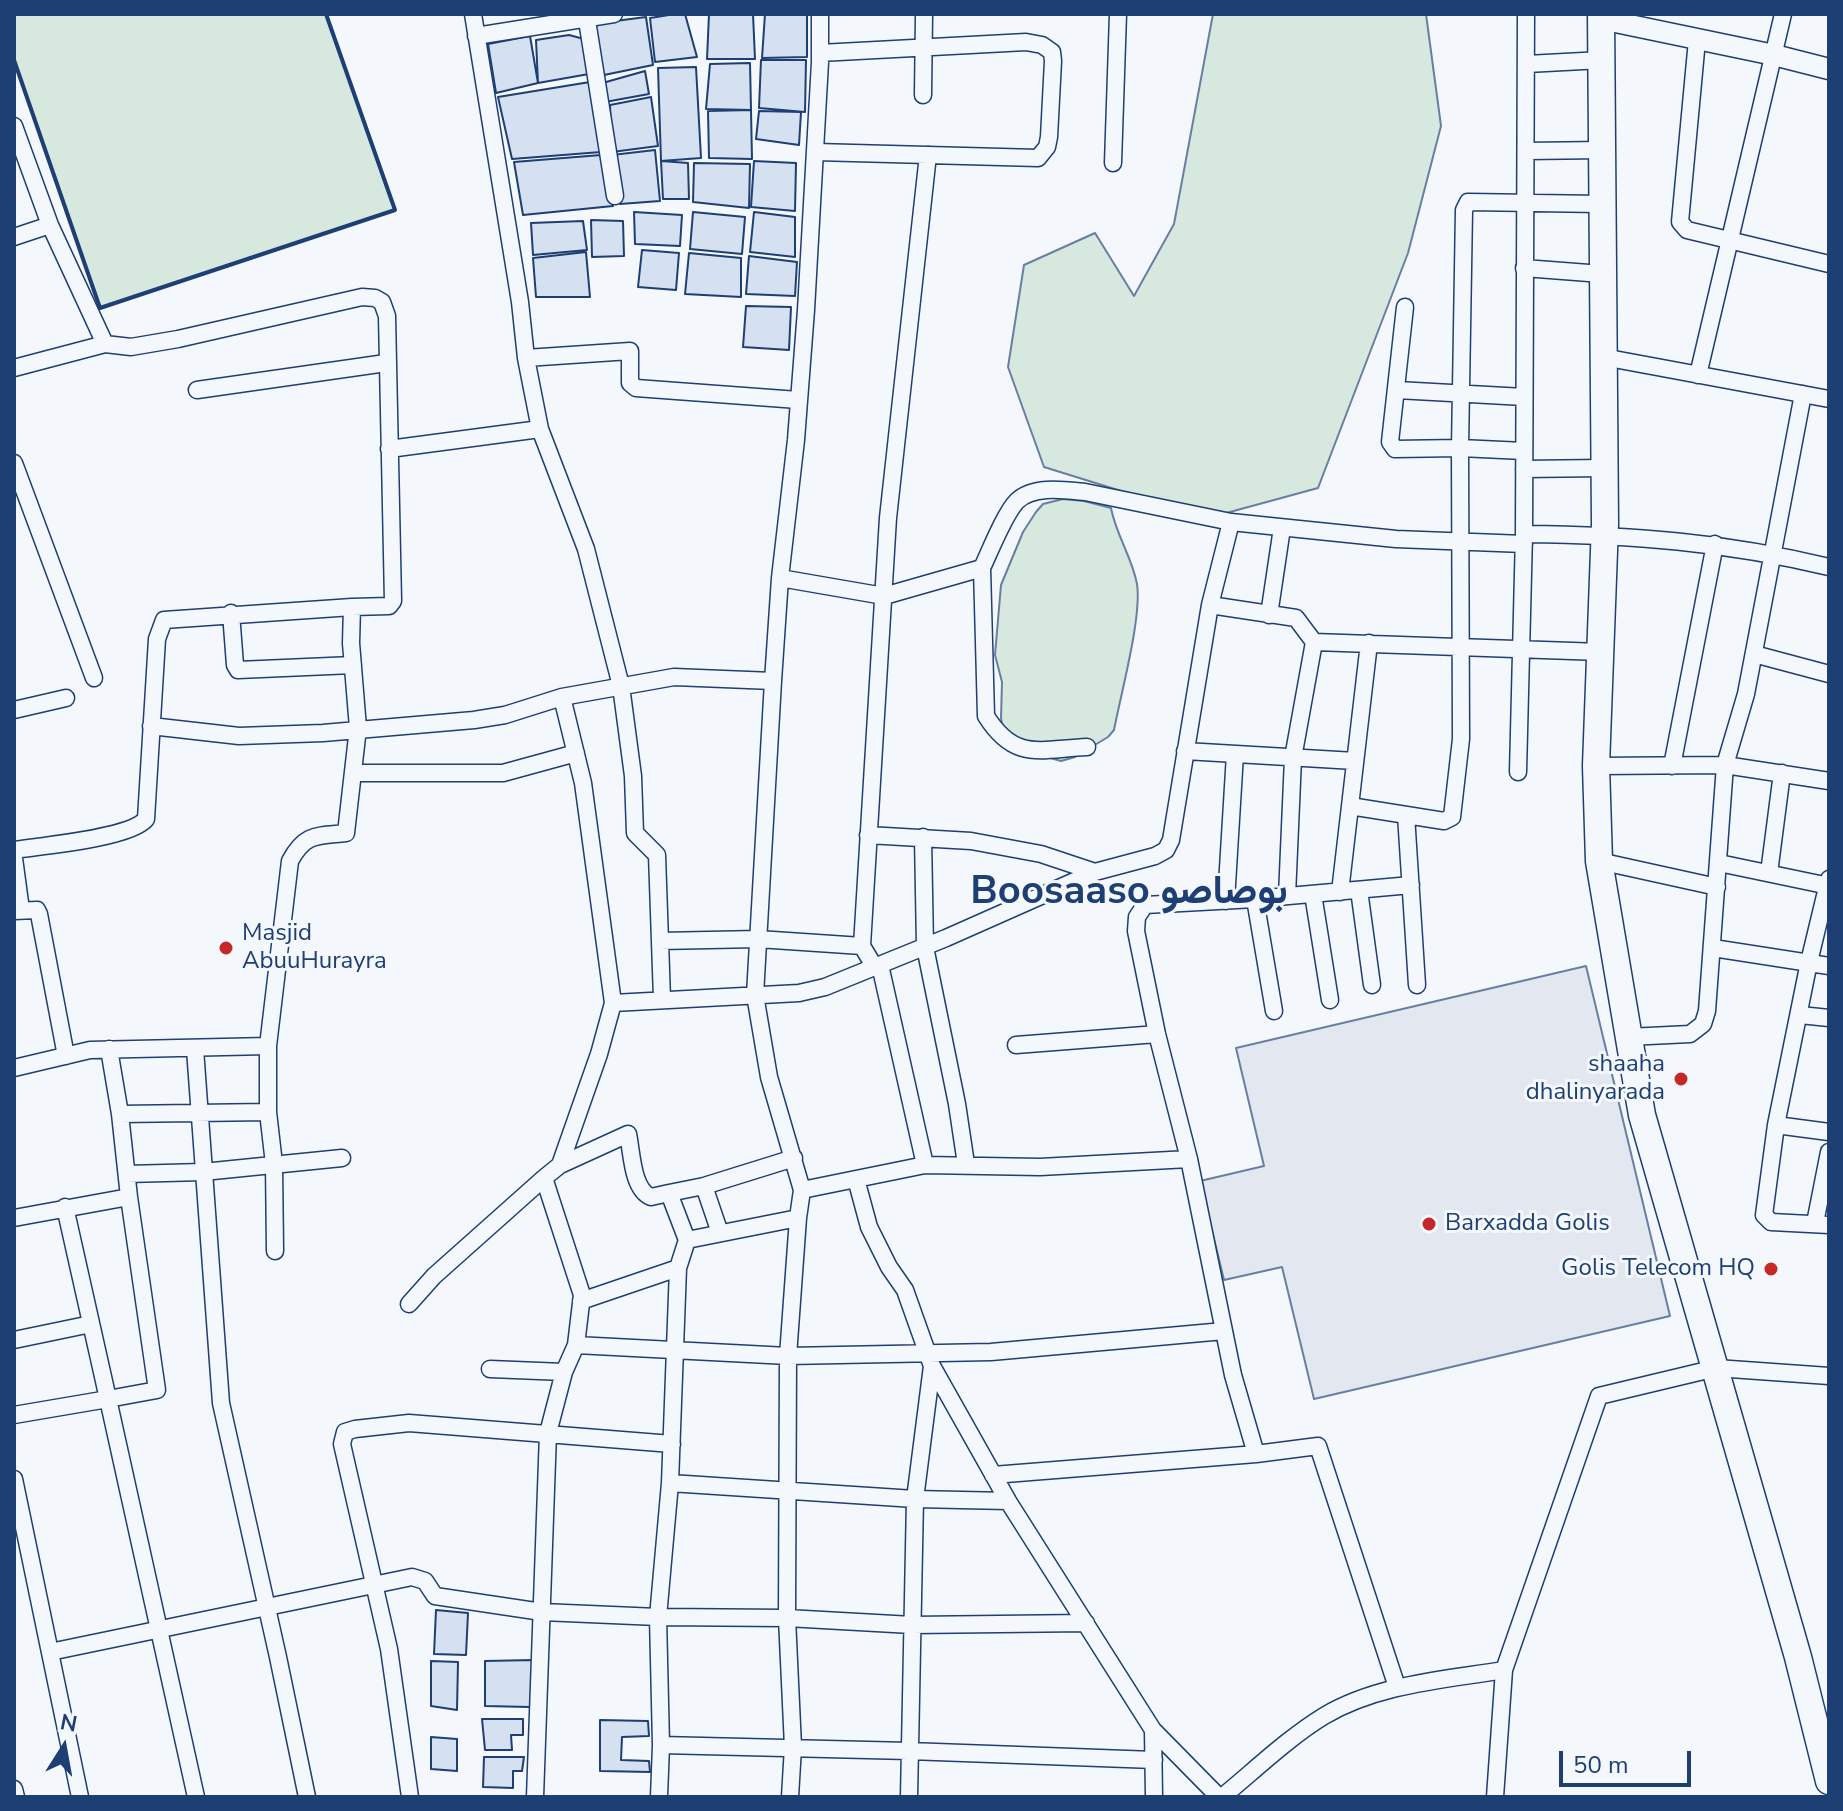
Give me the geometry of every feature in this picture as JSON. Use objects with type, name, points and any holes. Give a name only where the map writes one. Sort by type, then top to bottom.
[{"type":"main road","points":[[1601,16],[1604,534],[1596,766],[1599,861],[1642,1115],[1798,1657],[1829,1781]]},
{"type":"street","points":[[473,14],[520,302],[526,358],[540,429],[586,549],[621,686],[633,776],[635,833],[657,855],[662,999]]},
{"type":"street","points":[[476,36],[586,16],[614,14]]},
{"type":"street","points":[[790,1797],[793,1747],[787,1618],[788,1356],[802,1190],[769,1077],[755,995],[780,578],[791,489],[816,152],[820,14]]},
{"type":"street","points":[[923,95],[924,14]]},
{"type":"street","points":[[1113,163],[1118,14]]},
{"type":"street","points":[[1518,772],[1524,539],[1526,14]]},
{"type":"street","points":[[1698,375],[1783,14]]},
{"type":"street","points":[[586,16],[615,196]]},
{"type":"street","points":[[1601,16],[1829,69]]},
{"type":"street","points":[[1697,40],[1680,222],[1687,230],[1829,264]]},
{"type":"street","points":[[816,152],[1038,158],[1047,147],[1049,137],[1053,61],[1052,52],[1042,45],[1026,42],[820,53]]},
{"type":"street","points":[[1527,64],[1602,60]]},
{"type":"street","points":[[14,126],[50,225],[105,344]]},
{"type":"street","points":[[1526,151],[1603,150]]},
{"type":"street","points":[[925,1165],[877,965],[862,946],[894,463],[928,155]]},
{"type":"street","points":[[1350,806],[1444,821],[1452,817],[1461,739],[1460,448],[1464,210],[1468,202],[1601,204]]},
{"type":"street","points":[[14,237],[50,225]]},
{"type":"street","points":[[1524,268],[1602,274]]},
{"type":"street","points":[[14,368],[105,344],[131,347],[178,339],[369,296],[382,302],[389,327],[386,363],[393,601],[389,606],[380,607],[231,613],[164,620],[157,639],[147,816],[142,824],[89,839],[14,850]]},
{"type":"street","points":[[1405,307],[1390,442],[1395,449],[1524,451]]},
{"type":"street","points":[[526,358],[630,351],[630,383],[636,388],[798,400]]},
{"type":"street","points":[[1603,357],[1829,399]]},
{"type":"street","points":[[197,390],[386,363]]},
{"type":"street","points":[[1397,390],[1524,397]]},
{"type":"street","points":[[1628,1037],[1690,1034],[1703,1024],[1707,1011],[1725,765],[1746,694],[1803,394]]},
{"type":"street","points":[[389,449],[540,429]]},
{"type":"street","points":[[14,463],[94,678]]},
{"type":"street","points":[[1524,469],[1603,468]]},
{"type":"street","points":[[1087,747],[1022,750],[997,734],[986,716],[982,568],[1018,500],[1035,492],[1085,492],[1231,522],[1396,539],[1524,539],[1604,534],[1715,544],[1774,553],[1829,567]]},
{"type":"street","points":[[613,1003],[804,992],[925,947],[1095,872],[1155,856],[1166,850],[1171,840],[1210,605],[1231,522]]},
{"type":"street","points":[[1269,615],[1282,528]]},
{"type":"street","points":[[1672,766],[1715,544]]},
{"type":"street","points":[[780,578],[884,596],[982,568]]},
{"type":"street","points":[[1210,605],[1296,618],[1314,642],[1293,758],[1287,896]]},
{"type":"street","points":[[275,1251],[268,1046],[290,861],[306,838],[346,833],[358,728],[352,607]]},
{"type":"street","points":[[231,613],[238,670],[353,665]]},
{"type":"street","points":[[1314,642],[1601,652]]},
{"type":"street","points":[[1340,892],[1369,643]]},
{"type":"street","points":[[1754,654],[1829,674]]},
{"type":"street","points":[[151,726],[239,736],[323,733],[474,720],[505,715],[562,697],[674,677],[773,681]]},
{"type":"street","points":[[560,1165],[599,1054],[613,1003],[583,783],[562,697]]},
{"type":"street","points":[[14,710],[66,698]]},
{"type":"street","points":[[1185,751],[1355,761]]},
{"type":"street","points":[[353,773],[503,773],[576,753]]},
{"type":"street","points":[[1226,901],[1235,754]]},
{"type":"street","points":[[1596,766],[1725,765],[1829,781]]},
{"type":"street","points":[[1769,873],[1782,773]]},
{"type":"street","points":[[1406,815],[1417,985]]},
{"type":"street","points":[[868,835],[971,841],[1041,854],[1095,872]]},
{"type":"street","points":[[923,837],[925,947],[966,1164]]},
{"type":"street","points":[[14,858],[17,911],[37,910],[39,914],[66,1056]]},
{"type":"street","points":[[1599,861],[1717,887]]},
{"type":"street","points":[[1719,863],[1828,886]]},
{"type":"street","points":[[1829,879],[1776,1125],[1764,1215],[1771,1222],[1822,1224],[1829,1152]]},
{"type":"street","points":[[1256,1454],[1233,1375],[1189,1159],[1157,1034],[1136,931],[1137,917],[1145,905],[1411,885]]},
{"type":"street","points":[[1359,890],[1372,985]]},
{"type":"street","points":[[1313,894],[1330,1000]]},
{"type":"street","points":[[1255,899],[1274,1011]]},
{"type":"street","points":[[660,941],[758,939],[862,946]]},
{"type":"street","points":[[1713,948],[1829,966]]},
{"type":"street","points":[[1800,1015],[1829,1018]]},
{"type":"street","points":[[1016,1045],[1157,1034]]},
{"type":"street","points":[[14,1068],[90,1050],[268,1046]]},
{"type":"street","points":[[14,1415],[157,1390],[109,1049]]},
{"type":"street","points":[[195,1049],[221,1403],[307,1797]]},
{"type":"street","points":[[120,1114],[268,1112]]},
{"type":"street","points":[[1776,1125],[1829,1132]]},
{"type":"street","points":[[409,1304],[434,1276],[560,1165],[628,1134],[636,1177],[642,1191],[651,1197],[704,1186],[794,1158]]},
{"type":"street","points":[[127,1174],[203,1172],[342,1158]]},
{"type":"street","points":[[802,1190],[925,1165],[1040,1167],[1189,1159]]},
{"type":"street","points":[[535,1797],[548,1433],[564,1372],[576,1345],[582,1295],[544,1178]]},
{"type":"street","points":[[856,1179],[869,1227],[889,1267],[905,1290],[929,1359],[1008,1501],[1153,1730],[1221,1797],[1324,1716],[1356,1700],[1397,1687],[1504,1670]]},
{"type":"street","points":[[704,1186],[720,1233]]},
{"type":"street","points":[[659,1797],[658,1617],[670,1483],[678,1268],[687,1240],[669,1193]]},
{"type":"street","points":[[14,1218],[129,1197]]},
{"type":"street","points":[[65,1207],[196,1797]]},
{"type":"street","points":[[687,1240],[798,1218]]},
{"type":"street","points":[[581,1301],[678,1268]]},
{"type":"street","points":[[14,1340],[91,1324]]},
{"type":"street","points":[[576,1345],[788,1356],[929,1359],[1224,1331]]},
{"type":"street","points":[[909,1797],[915,1499],[929,1359]]},
{"type":"street","points":[[1495,1797],[1504,1670],[1599,1396],[1716,1368],[1829,1376]]},
{"type":"street","points":[[490,1369],[564,1372]]},
{"type":"street","points":[[410,1797],[389,1649],[342,1444],[345,1432],[409,1423],[672,1444]]},
{"type":"street","points":[[993,1475],[1256,1454],[1318,1446],[1397,1687]]},
{"type":"street","points":[[14,1479],[80,1797]]},
{"type":"street","points":[[670,1483],[915,1499],[1008,1501]]},
{"type":"street","points":[[50,1652],[376,1583],[420,1578],[435,1596],[442,1599],[542,1612],[787,1618],[912,1625],[1086,1623]]},
{"type":"street","points":[[1153,1730],[1154,1797]]},
{"type":"street","points":[[661,1745],[1154,1760]]},
{"type":"street","points":[[14,1789],[16,1797]]},
{"type":"shaded area","points":[[14,14],[326,14],[395,210],[100,308],[14,60]]},
{"type":"shaded area","points":[[1213,14],[1426,14],[1441,126],[1408,253],[1318,488],[1208,518],[1044,467],[1008,367],[1024,265],[1095,233],[1134,296],[1174,224]]},
{"type":"shaded area","points":[[1063,499],[1111,508],[1135,574],[1138,598],[1134,635],[1114,730],[1075,757],[1061,761],[1015,748],[1004,737],[1002,682],[995,655],[1001,585],[1023,532],[1043,504]]},
{"type":"shaded area","name":"Barxadda Golis","points":[[1586,966],[1670,1316],[1314,1399],[1282,1267],[1224,1280],[1200,1181],[1264,1166],[1236,1048]]},
{"type":"building","points":[[685,14],[697,57],[655,62],[650,18]]},
{"type":"building","points":[[709,14],[753,14],[755,59],[707,59]]},
{"type":"building","points":[[765,14],[807,14],[807,57],[762,58]]},
{"type":"building","points":[[646,17],[653,65],[599,76],[592,24]]},
{"type":"building","points":[[569,35],[584,39],[589,74],[538,83],[536,40]]},
{"type":"building","points":[[530,36],[538,83],[496,93],[488,44]]},
{"type":"building","points":[[761,60],[806,60],[805,112],[759,108]]},
{"type":"building","points":[[750,63],[751,110],[706,109],[710,64]]},
{"type":"building","points":[[696,67],[701,158],[661,161],[658,68]]},
{"type":"building","points":[[645,71],[649,94],[605,102],[599,84]]},
{"type":"building","points":[[590,82],[601,152],[512,159],[498,97]]},
{"type":"building","points":[[651,97],[658,146],[612,152],[610,105]]},
{"type":"building","points":[[751,110],[752,159],[709,158],[708,111]]},
{"type":"building","points":[[759,111],[801,112],[799,145],[756,139]]},
{"type":"building","points":[[655,150],[660,201],[620,204],[612,155]]},
{"type":"building","points":[[601,155],[613,206],[523,215],[514,162]]},
{"type":"building","points":[[661,161],[688,163],[689,199],[663,199]]},
{"type":"building","points":[[754,161],[796,163],[795,211],[751,207]]},
{"type":"building","points":[[694,163],[750,164],[749,208],[693,202]]},
{"type":"building","points":[[634,212],[682,215],[680,246],[635,244]]},
{"type":"building","points":[[693,212],[745,217],[742,254],[690,249]]},
{"type":"building","points":[[754,212],[795,217],[795,257],[750,252]]},
{"type":"building","points":[[591,220],[623,221],[624,256],[592,257]]},
{"type":"building","points":[[583,221],[587,250],[533,255],[531,223]]},
{"type":"building","points":[[642,250],[679,253],[676,290],[638,287]]},
{"type":"building","points":[[586,252],[590,297],[536,297],[533,258]]},
{"type":"building","points":[[689,253],[741,258],[741,297],[685,294]]},
{"type":"building","points":[[749,256],[797,262],[795,296],[746,294]]},
{"type":"building","points":[[746,306],[791,307],[789,350],[743,347]]},
{"type":"building","points":[[436,1610],[468,1613],[466,1655],[434,1654]]},
{"type":"building","points":[[534,1660],[530,1707],[485,1706],[485,1661]]},
{"type":"building","points":[[431,1661],[458,1662],[457,1710],[431,1706]]},
{"type":"building","points":[[482,1719],[523,1719],[523,1735],[511,1735],[512,1750],[485,1750]]},
{"type":"building","points":[[600,1720],[648,1721],[649,1736],[622,1737],[621,1760],[649,1761],[650,1772],[600,1771]]},
{"type":"building","points":[[431,1737],[457,1739],[457,1771],[431,1769]]},
{"type":"building","points":[[484,1757],[524,1757],[522,1771],[513,1771],[513,1788],[483,1787]]},
{"type":"wall","points":[[14,60],[100,308],[395,210],[326,14]]},
{"type":"place","name":"Masjid AbuuHurayra","points":[[226,948]]},
{"type":"place","name":"shaaha dhalinyarada","points":[[1681,1079]]},
{"type":"place","name":"Barxadda Golis","points":[[1429,1224]]},
{"type":"place","name":"Golis Telecom HQ","points":[[1771,1269]]},
{"type":"district","name":"Boosaaso بوصاصو","points":[[1129,893]]}]
